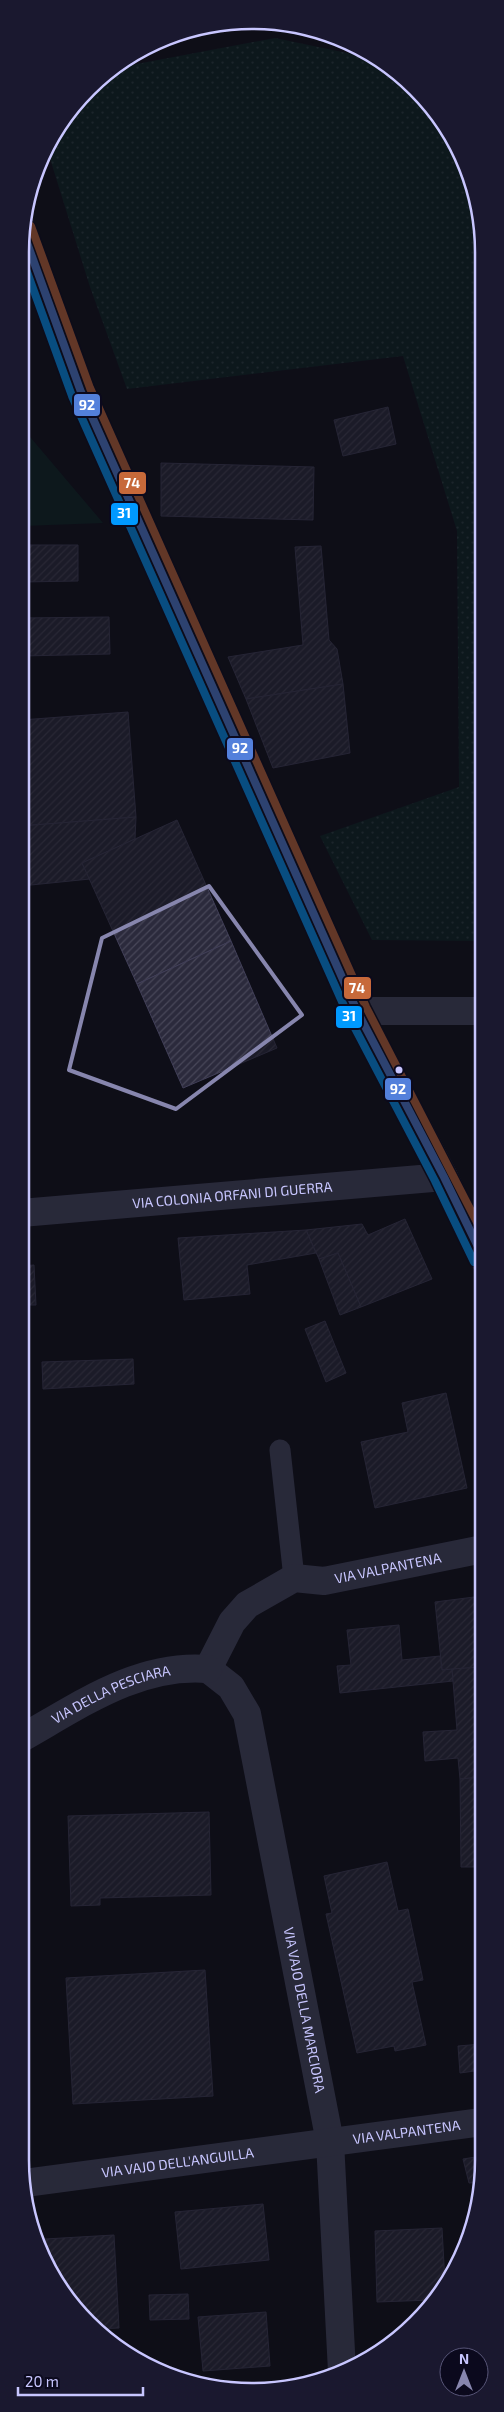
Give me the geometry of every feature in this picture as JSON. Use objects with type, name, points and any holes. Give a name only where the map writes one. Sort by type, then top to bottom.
[{"type":"street","points":[[29,248],[81,392],[357,1011],[444,1177],[475,1241]]},
{"type":"street","points":[[357,1011],[475,1011]]},
{"type":"street","name":"VIA COLONIA ORFANI DI GUERRA","points":[[29,1212],[444,1177]]},
{"type":"street","name":"VIA VALPANTENA","points":[[294,1578],[324,1581],[475,1550]]},
{"type":"street","points":[[208,1669],[232,1622],[246,1605],[294,1578]]},
{"type":"street","name":"VIA DELLA PESCIARA","points":[[29,1734],[114,1686],[184,1667],[208,1669]]},
{"type":"street","name":"VIA VAJO DELLA MARCIORA","points":[[208,1669],[231,1687],[247,1714],[330,2142],[342,2364]]},
{"type":"street","name":"VIA VALPANTENA","points":[[330,2142],[475,2123]]},
{"type":"street","name":"VIA VAJO DELL'ANGUILLA","points":[[30,2182],[330,2142]]},
{"type":"lane","points":[[280,1450],[294,1578]]},
{"type":"highlighted area","points":[[209,886],[302,1015],[176,1109],[69,1070],[102,938]]},
{"type":"green space","points":[[275,38],[356,55],[388,75],[420,105],[438,128],[458,167],[468,194],[475,237],[475,941],[372,940],[320,836],[459,787],[457,531],[403,356],[127,389],[90,287],[50,158],[66,128],[84,105],[105,84],[129,65]]},
{"type":"green space","points":[[29,436],[103,523],[29,526]]},
{"type":"building","points":[[388,407],[396,444],[343,456],[334,420]]},
{"type":"building","points":[[161,463],[314,467],[313,520],[161,516]]},
{"type":"building","points":[[29,545],[78,545],[78,581],[29,582]]},
{"type":"building","points":[[321,546],[329,640],[337,649],[343,684],[246,699],[228,657],[303,645],[295,547]]},
{"type":"building","points":[[109,617],[110,654],[29,656],[29,618]]},
{"type":"building","points":[[343,684],[350,753],[273,768],[246,699]]},
{"type":"building","points":[[128,712],[136,817],[29,825],[29,719]]},
{"type":"building","points":[[136,817],[135,839],[82,863],[90,879],[29,885],[29,825]]},
{"type":"building","points":[[177,820],[231,941],[137,984],[82,863]]},
{"type":"building","points":[[231,941],[277,1048],[183,1088],[137,984]]},
{"type":"building","points":[[405,1219],[432,1279],[361,1307],[338,1253],[319,1259],[306,1230],[362,1224],[368,1235]]},
{"type":"building","points":[[306,1230],[316,1253],[247,1265],[250,1294],[184,1300],[178,1238]]},
{"type":"building","points":[[338,1253],[361,1307],[340,1315],[319,1259]]},
{"type":"building","points":[[29,1265],[34,1265],[36,1305],[29,1305]]},
{"type":"building","points":[[325,1321],[346,1373],[326,1382],[305,1329]]},
{"type":"building","points":[[133,1359],[134,1384],[43,1389],[42,1362]]},
{"type":"building","points":[[446,1393],[467,1488],[375,1508],[361,1442],[408,1432],[402,1403]]},
{"type":"building","points":[[475,1597],[475,1668],[442,1670],[435,1602]]},
{"type":"building","points":[[399,1625],[402,1660],[440,1656],[442,1670],[452,1669],[453,1681],[340,1693],[337,1666],[351,1665],[347,1630]]},
{"type":"building","points":[[475,1667],[475,1778],[460,1779],[458,1758],[425,1761],[423,1732],[457,1730],[452,1669]]},
{"type":"building","points":[[475,1778],[475,1867],[461,1867],[460,1779]]},
{"type":"building","points":[[209,1812],[211,1895],[100,1898],[100,1905],[71,1906],[68,1816]]},
{"type":"building","points":[[387,1862],[398,1911],[408,1909],[423,1980],[412,1982],[426,2045],[395,2051],[394,2046],[357,2053],[326,1914],[332,1913],[324,1876]]},
{"type":"building","points":[[205,1970],[213,2096],[73,2104],[66,1978]]},
{"type":"building","points":[[475,2045],[475,2071],[460,2073],[458,2046]]},
{"type":"building","points":[[475,2157],[474,2183],[469,2183],[463,2159]]},
{"type":"building","points":[[263,2204],[269,2260],[181,2269],[175,2212]]},
{"type":"building","points":[[442,2228],[444,2273],[426,2300],[377,2302],[375,2231]]},
{"type":"building","points":[[114,2235],[119,2328],[106,2329],[84,2307],[59,2272],[45,2239]]},
{"type":"building","points":[[188,2294],[189,2319],[150,2320],[149,2295]]},
{"type":"building","points":[[266,2312],[270,2366],[203,2371],[198,2317]]},
{"type":"transit line","name":"74","points":[[31,226],[90,388],[366,1007],[475,1218]]},
{"type":"transit line","name":"92","points":[[29,248],[81,392],[357,1011],[475,1241]]},
{"type":"transit line","name":"31","points":[[29,277],[72,396],[348,1015],[435,1181],[474,1262]]}]
